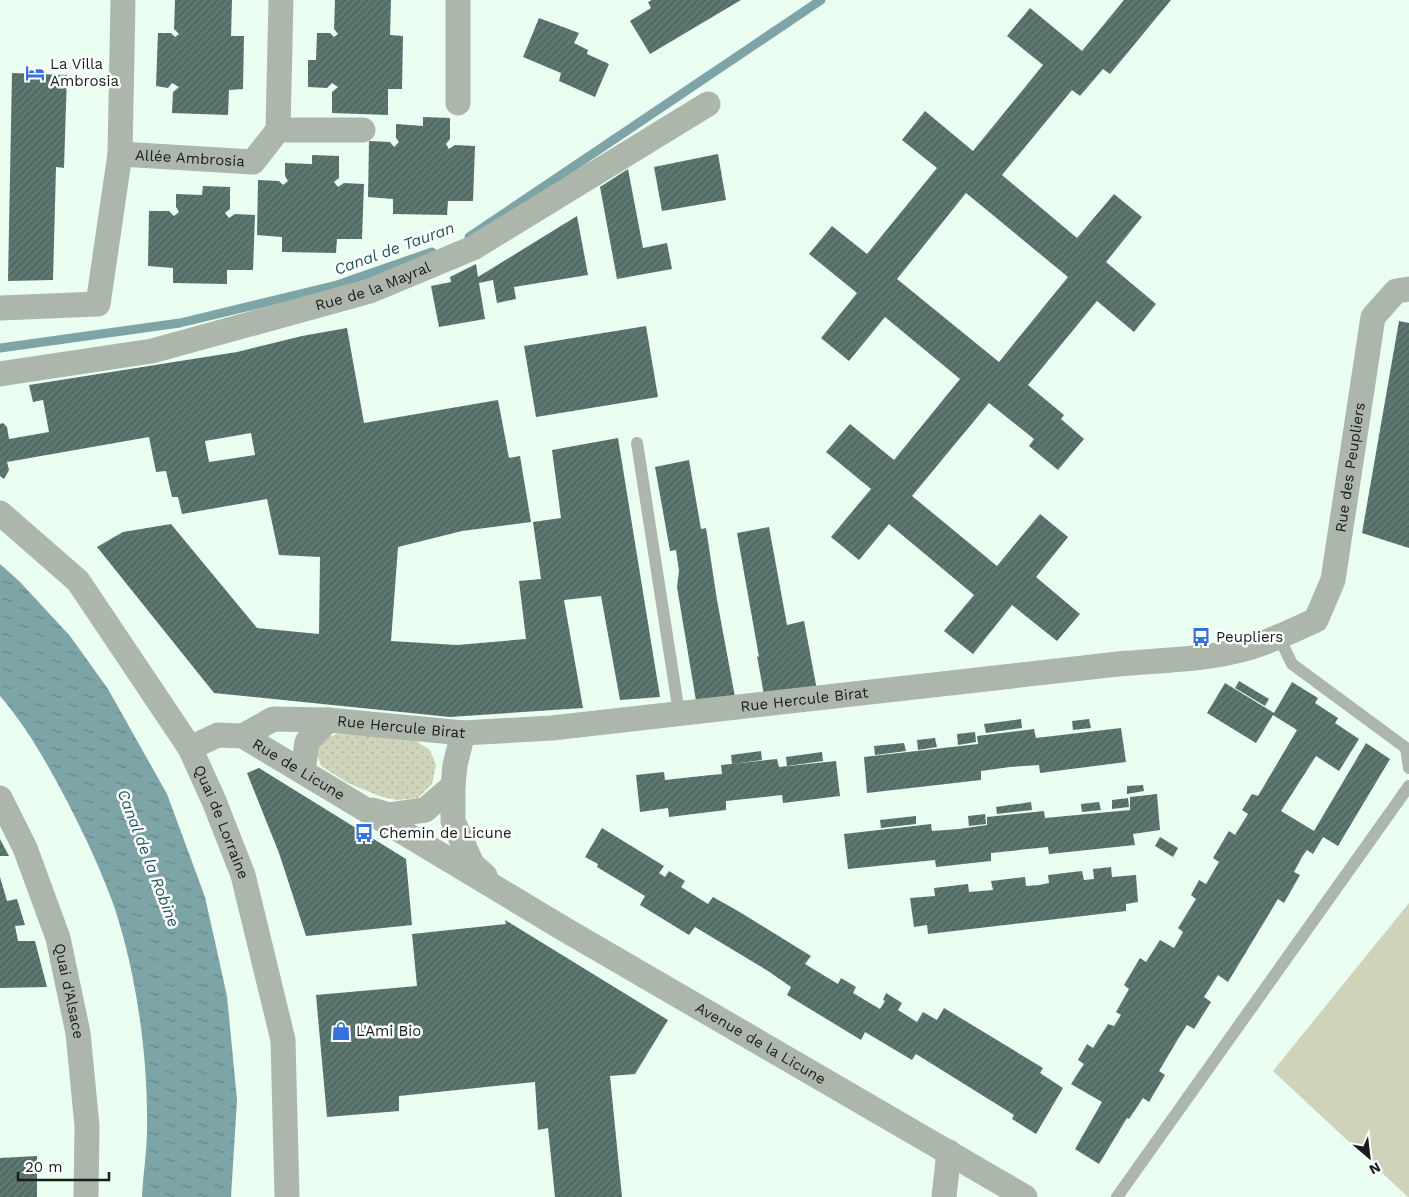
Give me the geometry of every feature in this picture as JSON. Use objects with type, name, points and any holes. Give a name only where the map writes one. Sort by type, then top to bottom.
[{"type":"street","name":"Allée Ambrosia","points":[[0,308],[98,304],[120,154],[123,0]]},
{"type":"street","points":[[280,0],[278,130],[363,130]]},
{"type":"street","points":[[458,0],[458,103]]},
{"type":"street","name":"Rue de la Mayral","points":[[0,374],[152,352],[370,291],[473,248],[708,104]]},
{"type":"street","name":"Allée Ambrosia","points":[[120,154],[253,162],[278,130]]},
{"type":"street","name":"Rue des Peupliers","points":[[1279,638],[1316,620],[1333,580],[1373,317],[1396,291],[1409,289]]},
{"type":"street","name":"Quai de Lorraine","points":[[0,513],[78,581],[190,748],[214,801],[243,875],[283,1040],[287,1197]]},
{"type":"street","name":"Rue Hercule Birat","points":[[244,736],[273,719],[328,720],[463,733],[552,728],[1109,665],[1200,657],[1247,648],[1279,638]]},
{"type":"street","name":"Rue Hercule Birat","points":[[303,770],[307,742],[328,720]]},
{"type":"street","points":[[463,733],[455,766],[453,821],[472,864],[498,888]]},
{"type":"street","points":[[190,748],[218,735],[244,736]]},
{"type":"street","name":"Rue de Licune","points":[[244,736],[303,770],[353,803],[498,888]]},
{"type":"street","name":"Rue de Licune","points":[[353,803],[389,815],[425,810],[453,786]]},
{"type":"street","name":"Quai d'Alsace","points":[[0,798],[25,848],[58,938],[78,1033],[87,1126],[86,1197]]},
{"type":"street","name":"Avenue de la Licune","points":[[498,888],[564,929],[1025,1197]]},
{"type":"street","points":[[944,1197],[949,1152]]},
{"type":"lane","points":[[637,443],[679,713]]},
{"type":"lane","points":[[1279,638],[1292,664],[1406,748],[1409,768]]},
{"type":"lane","points":[[1117,1197],[1409,786]]},
{"type":"green space","points":[[337,734],[413,739],[430,750],[436,765],[432,784],[418,798],[397,800],[382,797],[348,783],[321,766],[317,754],[320,743],[328,737]]},
{"type":"green space","points":[[1409,903],[1409,1197],[1408,1197],[1273,1071]]},
{"type":"water","name":"Canal de la Robine","points":[[0,564],[20,582],[70,636],[108,689],[167,794],[205,897],[227,996],[237,1100],[231,1197],[142,1197],[147,1138],[146,1074],[140,1018],[123,935],[99,868],[60,787],[19,720],[0,696]]},
{"type":"building","points":[[175,0],[232,0],[231,36],[244,36],[243,89],[229,90],[228,115],[172,113],[173,92],[179,87],[172,83],[168,88],[156,86],[158,33],[171,33],[175,37],[179,34],[174,29]]},
{"type":"building","points":[[335,0],[391,0],[390,35],[403,36],[402,89],[388,89],[388,115],[332,113],[332,92],[338,87],[332,83],[327,88],[308,87],[308,60],[316,60],[317,33],[330,33],[334,37],[338,34],[334,29]]},
{"type":"building","points":[[652,0],[741,0],[650,54],[630,21],[651,8],[648,2]]},
{"type":"building","points":[[1124,0],[1171,0],[1110,74],[1103,69],[1080,96],[1072,90],[1002,175],[1077,238],[1114,194],[1142,217],[1106,262],[1156,304],[1134,332],[1097,301],[1028,385],[1064,415],[1061,419],[1084,439],[1058,470],[1029,446],[1034,439],[989,403],[912,496],[997,566],[1040,514],[1068,537],[1036,577],[1080,614],[1057,641],[1012,605],[973,654],[944,631],[974,595],[889,524],[859,560],[831,537],[871,489],[826,452],[850,424],[894,460],[960,379],[885,317],[849,361],[821,338],[857,293],[809,254],[832,226],[867,254],[937,168],[902,140],[925,111],[973,151],[1043,65],[1007,36],[1030,8],[1082,51]],"holes":[[[966,193],[1068,277],[999,362],[897,279]]]},
{"type":"building","points":[[539,18],[579,33],[574,43],[588,50],[587,54],[609,64],[595,97],[559,81],[561,73],[523,57]]},
{"type":"building","points":[[12,73],[67,75],[64,168],[56,167],[53,280],[8,281]]},
{"type":"building","points":[[423,117],[450,118],[450,139],[446,144],[449,149],[455,145],[475,146],[473,201],[448,201],[447,215],[393,214],[393,199],[368,197],[369,141],[390,142],[394,147],[399,142],[396,138],[396,124],[423,126]]},
{"type":"building","points":[[718,154],[726,200],[662,211],[654,167]]},
{"type":"building","points":[[312,155],[339,156],[339,178],[334,182],[338,187],[344,183],[364,184],[362,239],[337,239],[336,253],[282,252],[282,237],[257,235],[258,180],[279,181],[283,185],[288,181],[285,176],[285,163],[312,164]]},
{"type":"building","points":[[628,169],[643,248],[667,243],[672,269],[617,279],[600,187]]},
{"type":"building","points":[[203,186],[230,187],[230,209],[225,213],[229,218],[235,214],[255,215],[253,270],[227,270],[227,284],[173,283],[173,268],[148,266],[149,211],[169,211],[174,216],[179,212],[176,207],[176,194],[202,195]]},
{"type":"building","points":[[577,216],[588,275],[514,287],[516,299],[497,303],[493,280],[479,283],[485,319],[439,327],[431,286],[451,282],[450,277],[476,264],[478,277]]},
{"type":"building","points":[[1399,321],[1409,323],[1409,548],[1362,533]]},
{"type":"building","points":[[646,326],[658,397],[536,417],[524,346]]},
{"type":"building","points":[[347,328],[364,423],[498,400],[509,458],[520,456],[531,522],[462,531],[398,547],[391,641],[457,645],[526,639],[519,581],[541,579],[533,522],[561,518],[552,450],[618,438],[660,697],[620,700],[601,596],[564,600],[583,708],[450,717],[214,693],[97,547],[123,532],[171,524],[257,628],[319,634],[320,557],[279,555],[267,499],[182,514],[178,497],[172,497],[166,471],[156,472],[149,437],[7,462],[9,470],[4,479],[0,476],[0,424],[3,423],[7,427],[9,439],[49,432],[43,400],[33,402],[29,385],[237,352],[302,336]],"holes":[[[251,433],[255,455],[209,462],[205,441]]]},
{"type":"building","points":[[689,460],[701,529],[706,528],[735,697],[696,701],[677,587],[679,571],[676,550],[670,551],[655,467]]},
{"type":"building","points":[[769,527],[787,625],[804,621],[817,690],[764,695],[737,533]]},
{"type":"building","points":[[1239,681],[1269,699],[1265,706],[1235,688]]},
{"type":"building","points":[[1292,682],[1318,698],[1315,703],[1338,718],[1335,723],[1359,739],[1339,771],[1316,756],[1281,811],[1314,831],[1366,743],[1390,759],[1338,846],[1323,837],[1313,854],[1307,850],[1294,872],[1300,875],[1284,903],[1278,899],[1228,982],[1218,975],[1204,997],[1211,1002],[1194,1029],[1187,1025],[1178,1039],[1159,1071],[1165,1075],[1149,1102],[1143,1098],[1129,1119],[1127,1118],[1099,1164],[1075,1149],[1102,1102],[1071,1084],[1084,1064],[1078,1060],[1087,1044],[1093,1048],[1108,1024],[1114,1026],[1121,1015],[1116,1012],[1129,989],[1124,985],[1140,958],[1146,962],[1160,940],[1174,948],[1183,932],[1178,928],[1196,899],[1191,895],[1199,880],[1206,884],[1219,862],[1213,858],[1229,831],[1235,835],[1248,814],[1242,810],[1252,794],[1258,796],[1297,730],[1273,715],[1256,743],[1207,713],[1225,683],[1274,713]]},
{"type":"building","points":[[1021,719],[1022,728],[986,733],[984,724]]},
{"type":"building","points":[[1089,719],[1091,728],[1073,730],[1072,721]]},
{"type":"building","points":[[1121,728],[1126,762],[1040,773],[1039,765],[1010,767],[981,771],[981,780],[867,793],[864,757],[978,744],[977,736],[1034,729],[1036,738]]},
{"type":"building","points":[[975,732],[976,742],[958,745],[957,734]]},
{"type":"building","points":[[935,738],[937,747],[918,750],[917,740]]},
{"type":"building","points":[[904,743],[906,751],[875,755],[874,746]]},
{"type":"building","points":[[761,751],[762,760],[732,764],[731,755]]},
{"type":"building","points":[[822,752],[823,761],[787,766],[786,757]]},
{"type":"building","points":[[777,759],[779,767],[836,761],[840,796],[783,803],[782,795],[726,801],[726,810],[669,817],[668,808],[640,812],[636,775],[664,772],[665,780],[722,774],[721,765]]},
{"type":"building","points":[[259,768],[406,859],[412,925],[306,936],[279,853],[247,773]]},
{"type":"building","points":[[1143,785],[1144,791],[1127,794],[1127,786]]},
{"type":"building","points":[[1157,794],[1160,830],[1133,834],[1135,845],[1049,854],[1048,847],[991,853],[991,861],[936,867],[935,860],[848,869],[844,834],[931,824],[932,831],[959,829],[987,825],[987,817],[1044,811],[1045,818],[1130,810],[1130,797]]},
{"type":"building","points":[[1128,798],[1129,807],[1112,809],[1112,800]]},
{"type":"building","points":[[1031,802],[1032,810],[997,814],[996,807]]},
{"type":"building","points":[[1099,802],[1101,810],[1082,812],[1081,804]]},
{"type":"building","points":[[985,814],[986,824],[969,826],[968,816]]},
{"type":"building","points":[[916,816],[916,824],[881,828],[880,820]]},
{"type":"building","points":[[602,828],[664,866],[659,873],[665,877],[669,871],[685,881],[681,887],[708,904],[713,897],[811,956],[805,964],[838,984],[841,978],[856,987],[853,993],[880,1009],[885,1001],[883,1000],[886,993],[902,1003],[898,1010],[917,1022],[923,1012],[937,1020],[944,1008],[1043,1068],[1040,1073],[1063,1088],[1036,1134],[1012,1119],[1014,1115],[916,1054],[912,1060],[865,1032],[861,1040],[787,995],[791,987],[768,971],[695,927],[689,935],[640,905],[645,896],[597,867],[598,864],[585,857]]},
{"type":"building","points":[[1160,837],[1178,848],[1173,857],[1155,846]]},
{"type":"building","points":[[0,839],[9,856],[0,856]]},
{"type":"building","points":[[1111,867],[1112,877],[1136,875],[1138,902],[1126,904],[1126,911],[928,934],[927,925],[914,927],[910,898],[935,896],[934,888],[968,884],[969,892],[993,890],[991,881],[1025,877],[1026,886],[1039,885],[1049,883],[1048,875],[1082,871],[1084,880],[1094,879],[1093,869]]},
{"type":"building","points":[[0,877],[7,901],[17,899],[25,925],[15,926],[18,941],[35,941],[47,987],[0,988]]},
{"type":"building","points":[[505,920],[668,1020],[635,1074],[610,1076],[622,1197],[555,1197],[548,1128],[538,1130],[535,1082],[399,1096],[399,1111],[327,1117],[316,995],[417,986],[412,934],[506,924]]},
{"type":"building","points":[[37,1156],[37,1197],[0,1197],[0,1158]]},
{"type":"waterway","name":"Canal de Tauran","points":[[469,237],[821,0]]},
{"type":"waterway","name":"Canal de Tauran","points":[[0,348],[180,323],[337,285],[432,252]]},
{"type":"place","name":"La Villa Ambrosia","points":[[35,73]]},
{"type":"place","name":"Peupliers","points":[[1201,637]]},
{"type":"place","name":"Chemin de Licune","points":[[364,833]]},
{"type":"place","name":"L'Ami Bio","points":[[341,1031]]}]
